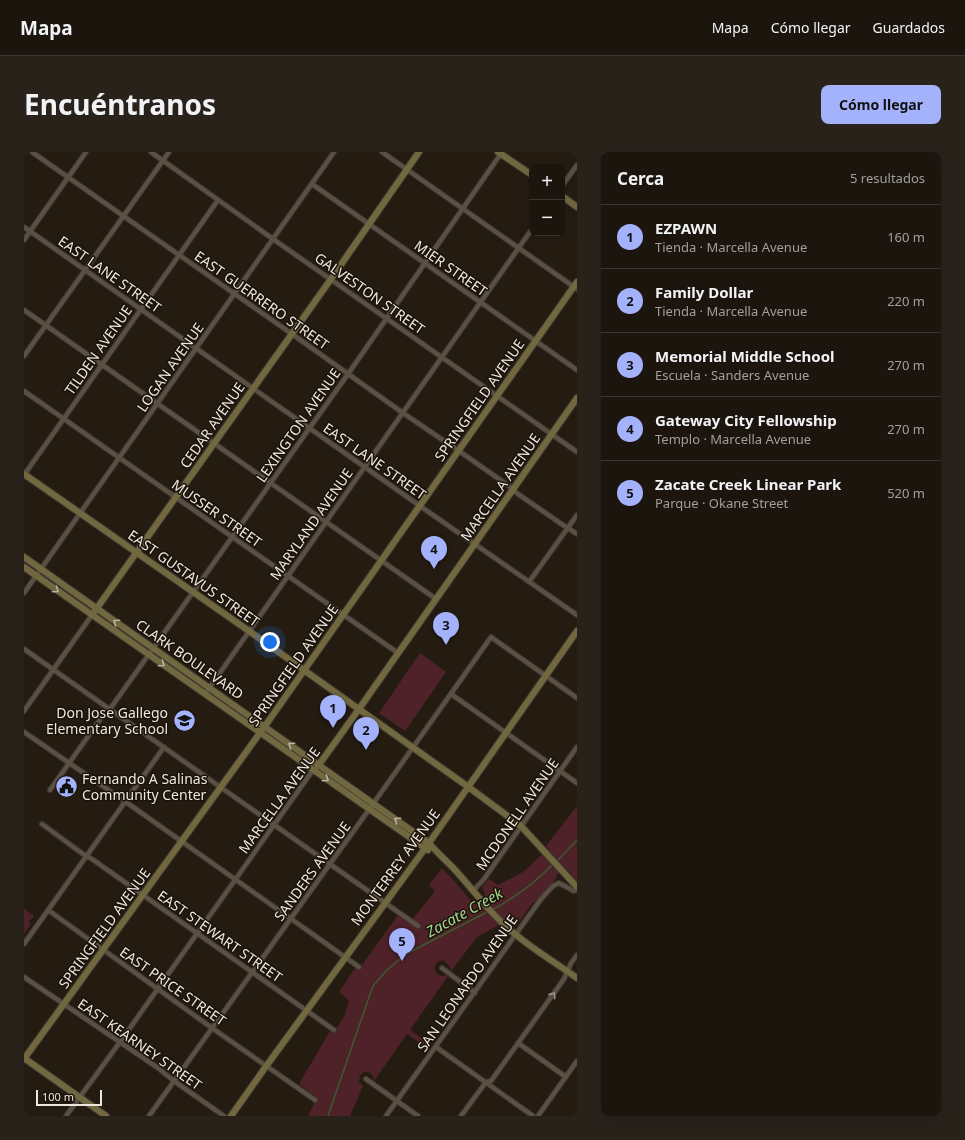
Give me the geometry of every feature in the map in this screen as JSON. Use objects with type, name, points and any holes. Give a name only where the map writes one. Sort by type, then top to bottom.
[{"type":"street","name":"EAST GUERRERO STREET","points":[[32,152],[577,534]]},
{"type":"street","points":[[24,240],[86,152]]},
{"type":"street","name":"GALVESTON STREET","points":[[151,152],[577,452]]},
{"type":"street","points":[[24,356],[86,271],[169,152]]},
{"type":"street","name":"LOGAN AVENUE","points":[[24,593],[334,152]]},
{"type":"street","points":[[382,152],[576,286]]},
{"type":"street","name":"CEDAR AVENUE","points":[[24,711],[331,279],[419,152]]},
{"type":"street","points":[[501,153],[529,173]]},
{"type":"street","name":"LEXINGTON AVENUE","points":[[110,709],[348,374],[501,153]]},
{"type":"street","points":[[565,182],[577,165]]},
{"type":"street","name":"MIER STREET","points":[[312,184],[577,370]]},
{"type":"street","points":[[565,198],[577,207]]},
{"type":"street","name":"TILDEN AVENUE","points":[[24,474],[218,200]]},
{"type":"street","name":"EAST LANE STREET","points":[[24,227],[197,348],[364,468],[577,615]]},
{"type":"street","name":"MARYLAND AVENUE","points":[[205,694],[529,233]]},
{"type":"street","name":"SPRINGFIELD AVENUE","points":[[24,1059],[265,726],[576,286]]},
{"type":"street","points":[[24,310],[436,599]]},
{"type":"street","name":"MUSSER STREET","points":[[24,391],[398,653]]},
{"type":"street","name":"MARCELLA AVENUE","points":[[66,1116],[236,880],[313,770],[319,765],[359,709],[514,490],[577,398]]},
{"type":"street","name":"EAST GUSTAVUS STREET","points":[[24,474],[249,631],[521,826],[577,887]]},
{"type":"street","points":[[529,582],[577,515]]},
{"type":"street","name":"CLARK BOULEVARD","points":[[24,557],[429,843],[437,853],[456,870],[490,911],[515,935],[577,978]]},
{"type":"street","name":"CLARK BOULEVARD","points":[[24,567],[425,848],[437,853]]},
{"type":"street","name":"MONTERREY AVENUE","points":[[231,1116],[429,843],[467,786],[577,631]]},
{"type":"street","name":"SANDERS AVENUE","points":[[149,1116],[374,804],[490,637],[546,676]]},
{"type":"street","points":[[24,649],[418,926]]},
{"type":"street","points":[[546,676],[577,698]]},
{"type":"street","points":[[451,694],[577,783]]},
{"type":"street","points":[[50,790],[104,714]]},
{"type":"street","points":[[24,732],[126,802],[359,967]]},
{"type":"street","points":[[24,944],[164,747]]},
{"type":"street","name":"MCDONELL AVENUE","points":[[475,894],[577,747]]},
{"type":"street","name":"EAST STEWART STREET","points":[[42,824],[334,1030]]},
{"type":"street","name":"SAN LEONARDO AVENUE","points":[[386,1116],[541,899],[556,884],[559,883],[574,891],[577,890]]},
{"type":"street","name":"EAST PRICE STREET","points":[[48,910],[315,1100]]},
{"type":"street","points":[[461,1116],[486,1082],[491,1081],[564,979],[571,963],[577,955]]},
{"type":"street","points":[[442,968],[475,993]]},
{"type":"street","name":"EAST KEARNEY STREET","points":[[24,977],[158,1068],[224,1116]]},
{"type":"street","points":[[518,1043],[566,1077]]},
{"type":"street","points":[[436,1047],[532,1116]]},
{"type":"street","points":[[24,1059],[106,1116]]},
{"type":"street","points":[[538,1116],[577,1061]]},
{"type":"street","points":[[366,1079],[418,1116]]},
{"type":"shaded area","points":[[420,653],[446,672],[405,731],[379,713]]},
{"type":"shaded area","points":[[577,806],[577,881],[565,867],[559,873],[551,886],[532,904],[517,925],[507,918],[477,937],[451,971],[446,962],[438,962],[434,968],[437,974],[441,976],[448,976],[410,1030],[431,1045],[429,1049],[407,1034],[374,1081],[373,1076],[369,1072],[364,1072],[360,1075],[359,1082],[363,1086],[350,1116],[308,1116],[317,1098],[299,1084],[330,1031],[333,1033],[344,1017],[349,1001],[339,992],[355,968],[362,965],[398,915],[417,928],[419,925],[413,919],[435,891],[429,885],[442,868],[472,902],[485,895],[482,887],[489,879],[498,885],[523,872],[548,849],[546,846]]},
{"type":"shaded area","points":[[24,909],[34,916],[29,922],[31,924],[24,934]]},
{"type":"waterway","name":"Zacate Creek","points":[[556,862],[577,840]]},
{"type":"waterway","name":"Zacate Creek","points":[[492,910],[524,889],[553,864]]},
{"type":"waterway","name":"Zacate Creek","points":[[328,1116],[373,986],[387,970],[406,954],[489,911]]},
{"type":"place","name":"Gateway City Fellowship","points":[[434,569]]},
{"type":"place","name":"Memorial Middle School","points":[[446,645]]},
{"type":"place","name":"Don Jose Gallego Elementary School","points":[[184,720]]},
{"type":"place","name":"EZPAWN","points":[[333,728]]},
{"type":"place","name":"Family Dollar","points":[[366,750]]},
{"type":"place","name":"Fernando A Salinas Community Center","points":[[66,786]]},
{"type":"place","name":"Zacate Creek Linear Park","points":[[402,961]]}]
